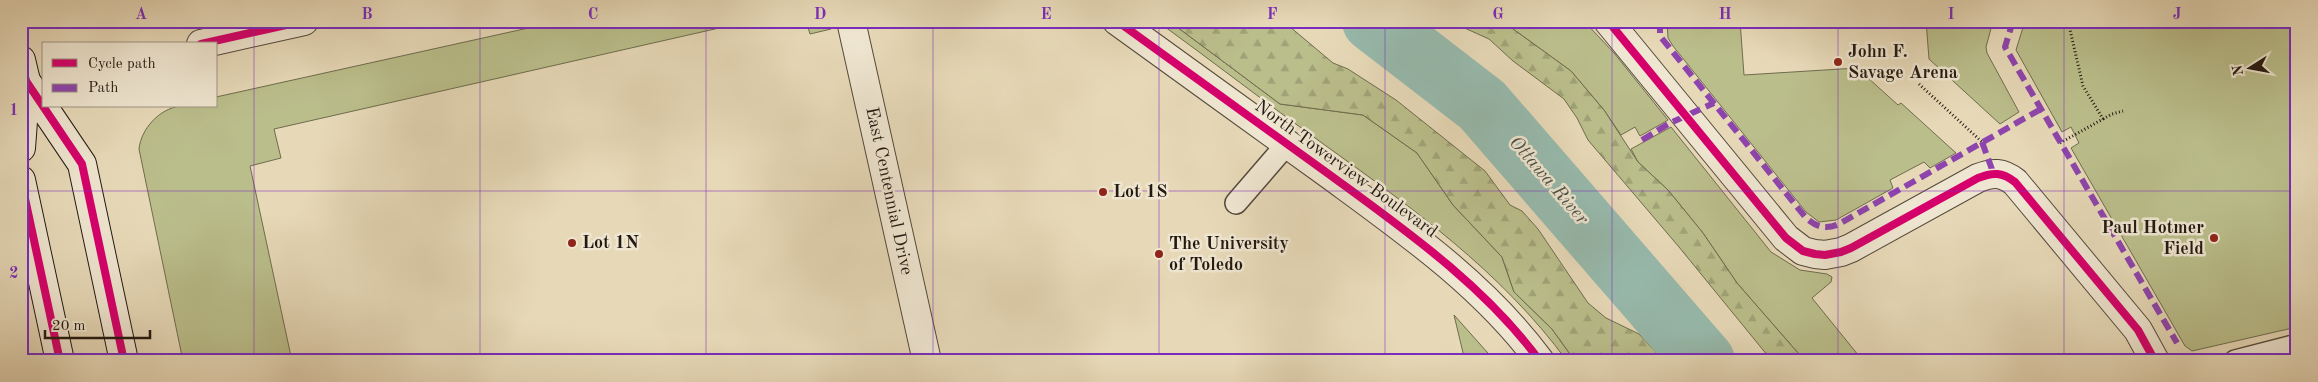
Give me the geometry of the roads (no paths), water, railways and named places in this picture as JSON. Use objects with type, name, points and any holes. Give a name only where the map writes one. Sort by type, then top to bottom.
[{"type":"street","points":[[210,42],[304,21]]},
{"type":"street","name":"East Centennial Drive","points":[[851,21],[927,361]]},
{"type":"street","name":"North Towerview Boulevard","points":[[1118,21],[1428,248],[1482,296],[1530,347],[1540,361]]},
{"type":"street","points":[[1608,21],[1786,238],[1804,251],[1825,255],[1851,248],[1978,178],[1993,172],[1998,173],[2014,182],[2138,330],[2156,361]]},
{"type":"street","points":[[21,148],[30,73]]},
{"type":"street","points":[[30,73],[42,94]]},
{"type":"street","points":[[50,108],[82,164],[124,361]]},
{"type":"street","points":[[21,180],[60,361]]},
{"type":"lane","points":[[1236,203],[1287,144]]},
{"type":"lane","points":[[2235,361],[2297,345]]},
{"type":"waterway","name":"Ottawa River","points":[[1373,21],[1482,105],[1704,361]]},
{"type":"place","name":"John F. Savage Arena","points":[[1838,62]]},
{"type":"place","name":"Lot 1S","points":[[1103,192]]},
{"type":"place","name":"Paul Hotmer Field","points":[[2214,238]]},
{"type":"place","name":"Lot 1N","points":[[572,243]]},
{"type":"place","name":"The University of Toledo","points":[[1159,254]]}]
